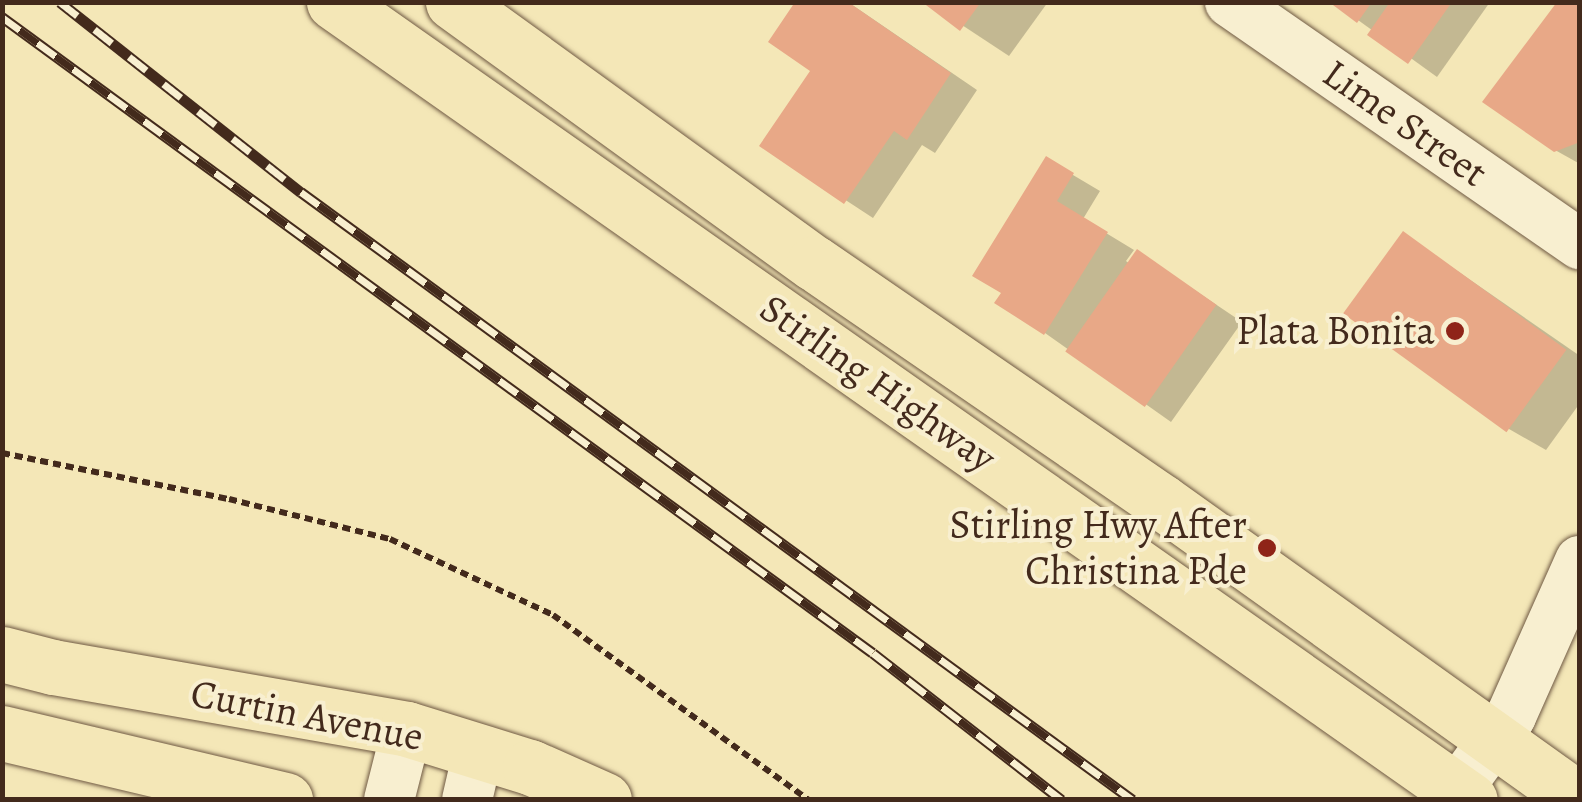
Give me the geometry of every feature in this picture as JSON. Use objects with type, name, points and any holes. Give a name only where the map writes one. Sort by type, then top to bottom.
[{"type":"main road","name":"Stirling Highway","points":[[334,2],[1464,795]]},
{"type":"main road","name":"Stirling Highway","points":[[453,2],[814,263],[1162,502],[1579,800]]},
{"type":"main road","name":"Curtin Avenue","points":[[2,654],[90,674],[407,729],[473,776],[530,767],[604,800]]},
{"type":"main road","name":"Curtin Avenue","points":[[2,733],[285,800]]},
{"type":"street","name":"Lime Street","points":[[1230,2],[1580,244]]},
{"type":"street","points":[[1464,795],[1511,716],[1580,561]]},
{"type":"street","points":[[390,800],[407,729]]},
{"type":"path","points":[[2,453],[229,498],[390,540],[553,615],[808,800]]},
{"type":"building","points":[[795,2],[848,2],[951,73],[907,140],[894,131],[844,204],[759,146],[810,71],[768,42]]},
{"type":"building","points":[[922,2],[981,2],[960,31]]},
{"type":"building","points":[[1329,2],[1372,2],[1357,23]]},
{"type":"building","points":[[1390,2],[1452,2],[1408,64],[1367,35]]},
{"type":"building","points":[[1557,2],[1580,2],[1580,142],[1554,152],[1482,102]]},
{"type":"building","points":[[1046,156],[1074,173],[1057,201],[1108,232],[1044,335],[994,303],[1001,293],[972,276]]},
{"type":"building","name":"Plata Bonita","points":[[1403,231],[1566,350],[1506,432],[1343,314]]},
{"type":"building","points":[[1137,249],[1216,305],[1145,407],[1065,351]]},
{"type":"railway","points":[[60,2],[301,192],[1133,800]]},
{"type":"railway","points":[[2,17],[873,653],[1062,800]]},
{"type":"place","name":"Plata Bonita","points":[[1455,331]]},
{"type":"place","name":"Stirling Hwy After Christina Pde","points":[[1267,548]]}]
